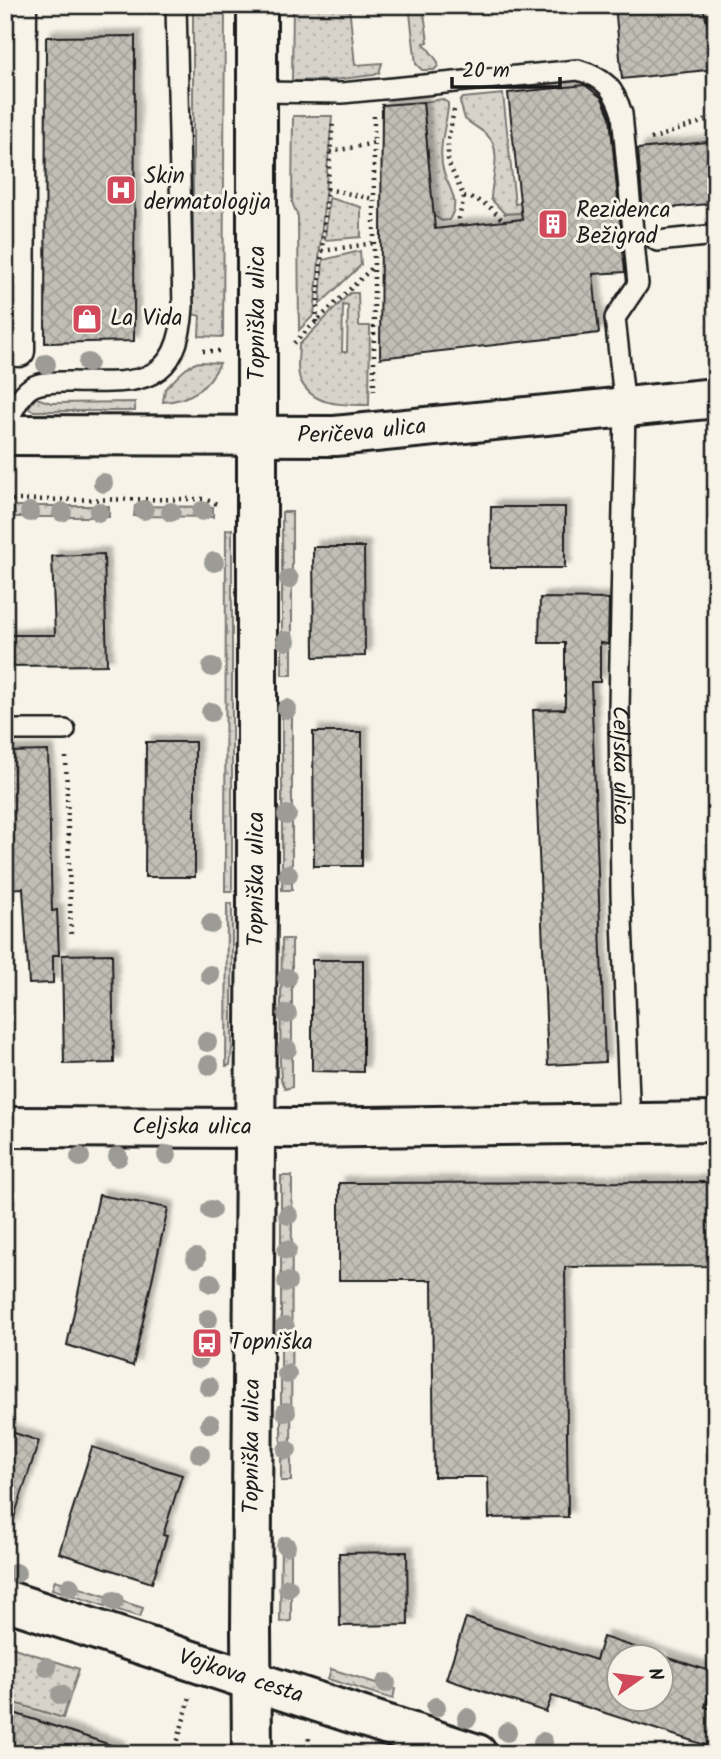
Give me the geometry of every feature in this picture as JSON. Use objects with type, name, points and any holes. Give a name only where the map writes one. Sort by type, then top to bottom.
[{"type":"street","points":[[19,351],[21,5]]},
{"type":"street","name":"Topniška ulica","points":[[252,1754],[258,437],[257,5]]},
{"type":"street","name":"Peričeva ulica","points":[[5,435],[335,436],[716,398]]},
{"type":"street","name":"Celjska ulica","points":[[5,1127],[256,1128],[716,1122]]},
{"type":"street","name":"Vojkova cesta","points":[[5,1600],[477,1754]]},
{"type":"lane","points":[[5,425],[19,401],[35,386],[54,382],[124,383],[141,380],[160,369],[172,355],[180,334],[183,307],[176,5]]},
{"type":"lane","name":"Celjska ulica","points":[[257,92],[335,93],[578,70],[602,80],[610,86],[617,98],[622,114],[638,284],[615,318],[625,408],[619,709],[621,894],[630,1124]]},
{"type":"lane","points":[[657,241],[716,235]]},
{"type":"lane","points":[[5,730],[65,730]]},
{"type":"path","points":[[453,83],[456,103],[448,140],[447,162],[464,197],[460,226]]},
{"type":"path","points":[[374,90],[374,397]]},
{"type":"path","points":[[316,322],[335,93]]},
{"type":"path","points":[[643,141],[716,117]]},
{"type":"path","points":[[330,152],[374,143]]},
{"type":"path","points":[[327,189],[374,199]]},
{"type":"path","points":[[464,197],[474,198],[487,205],[503,222]]},
{"type":"path","points":[[322,251],[374,243]]},
{"type":"path","points":[[291,346],[374,266]]},
{"type":"path","points":[[192,351],[227,351]]},
{"type":"path","points":[[5,500],[204,499],[217,504]]},
{"type":"path","points":[[65,730],[71,938]]},
{"type":"path","points":[[174,1754],[190,1696]]},
{"type":"shaded area","points":[[193,5],[225,5],[223,337],[199,336],[200,316],[193,314]]},
{"type":"shaded area","points":[[293,5],[349,5],[355,65],[382,63],[379,73],[333,80],[292,81]]},
{"type":"shaded area","points":[[409,5],[423,5],[428,42],[424,43],[438,62],[434,70],[422,70],[416,64]]},
{"type":"shaded area","points":[[503,94],[515,204],[521,203],[521,213],[505,214],[491,199],[495,150],[488,136],[465,119],[460,102],[463,98]]},
{"type":"shaded area","points":[[442,99],[448,103],[448,108],[441,149],[442,165],[454,207],[449,220],[442,221],[433,215],[423,102]]},
{"type":"shaded area","points":[[293,116],[332,116],[314,315],[299,330],[298,217],[292,202]]},
{"type":"shaded area","points":[[329,198],[361,207],[361,237],[325,240]]},
{"type":"shaded area","points":[[360,251],[361,265],[320,304],[323,260]]},
{"type":"shaded area","points":[[350,293],[358,293],[359,326],[370,326],[369,405],[330,403],[312,395],[300,379],[299,345]],"holes":[[[343,305],[348,306],[347,352],[342,352]]]},
{"type":"shaded area","points":[[200,362],[220,363],[198,391],[182,399],[163,402],[165,389],[186,369]]},
{"type":"shaded area","points":[[36,398],[52,403],[135,402],[135,411],[33,411],[28,408]]},
{"type":"shaded area","points":[[14,506],[109,506],[109,517],[15,517]]},
{"type":"shaded area","points":[[135,506],[213,507],[213,517],[134,516]]},
{"type":"shaded area","points":[[282,512],[292,512],[292,675],[282,675]]},
{"type":"shaded area","points":[[232,529],[232,891],[225,891],[226,530]]},
{"type":"shaded area","points":[[282,703],[292,703],[292,890],[282,890]]},
{"type":"shaded area","points":[[227,903],[232,904],[232,1048],[230,1065],[226,1066]]},
{"type":"shaded area","points":[[282,939],[292,939],[292,1087],[285,1089],[281,1080],[280,1061]]},
{"type":"shaded area","points":[[281,1176],[292,1176],[291,1481],[281,1481]]},
{"type":"shaded area","points":[[281,1539],[291,1539],[291,1621],[280,1622]]},
{"type":"shaded area","points":[[55,1580],[143,1608],[140,1617],[52,1589]]},
{"type":"shaded area","points":[[5,1645],[79,1669],[63,1718],[5,1700]]},
{"type":"shaded area","points":[[331,1669],[395,1689],[393,1699],[328,1679]]},
{"type":"building","points":[[615,5],[702,5],[716,51],[716,69],[622,79]]},
{"type":"building","points":[[135,36],[134,341],[45,343],[46,37]]},
{"type":"building","name":"Rezidenca Bežigrad","points":[[585,85],[602,98],[610,117],[625,272],[593,274],[599,333],[380,358],[382,105],[423,102],[435,229],[522,219],[508,93]]},
{"type":"building","points":[[716,141],[716,203],[643,211],[638,149]]},
{"type":"building","points":[[491,507],[565,507],[565,568],[490,568]]},
{"type":"building","points":[[313,547],[364,547],[365,656],[314,657]]},
{"type":"building","points":[[104,554],[107,665],[5,666],[5,635],[55,635],[52,556]]},
{"type":"building","points":[[540,598],[609,599],[608,644],[600,643],[600,682],[591,682],[605,1062],[548,1065],[533,710],[565,709],[565,643],[539,643]]},
{"type":"building","points":[[313,732],[362,732],[362,866],[314,866]]},
{"type":"building","points":[[146,742],[195,742],[195,877],[145,877]]},
{"type":"building","points":[[48,751],[52,911],[57,910],[59,955],[53,955],[53,983],[29,984],[23,888],[5,889],[5,752]]},
{"type":"building","points":[[112,954],[114,1063],[64,1064],[62,955]]},
{"type":"building","points":[[312,960],[363,960],[363,1072],[312,1071]]},
{"type":"building","points":[[716,1182],[716,1266],[565,1267],[568,1517],[489,1518],[488,1477],[434,1477],[432,1280],[339,1280],[339,1183]]},
{"type":"building","points":[[99,1195],[168,1208],[133,1366],[67,1345]]},
{"type":"building","points":[[5,1430],[39,1441],[11,1526],[5,1525]]},
{"type":"building","points":[[92,1447],[182,1475],[163,1535],[167,1536],[152,1583],[59,1553]]},
{"type":"building","points":[[407,1552],[408,1625],[340,1626],[339,1553]]},
{"type":"building","points":[[466,1618],[596,1660],[603,1637],[625,1644],[606,1644],[606,1713],[552,1696],[546,1712],[446,1679]]},
{"type":"building","points":[[676,1660],[716,1673],[705,1707],[716,1710],[716,1725],[708,1746],[608,1714],[676,1714]]},
{"type":"building","points":[[5,1710],[120,1748],[119,1754],[5,1754]]},
{"type":"place","name":"Skin dermatologija","points":[[121,190]]},
{"type":"place","name":"Rezidenca Bežigrad","points":[[553,224]]},
{"type":"place","name":"La Vida","points":[[87,319]]},
{"type":"place","name":"Topniška","points":[[207,1343]]}]
